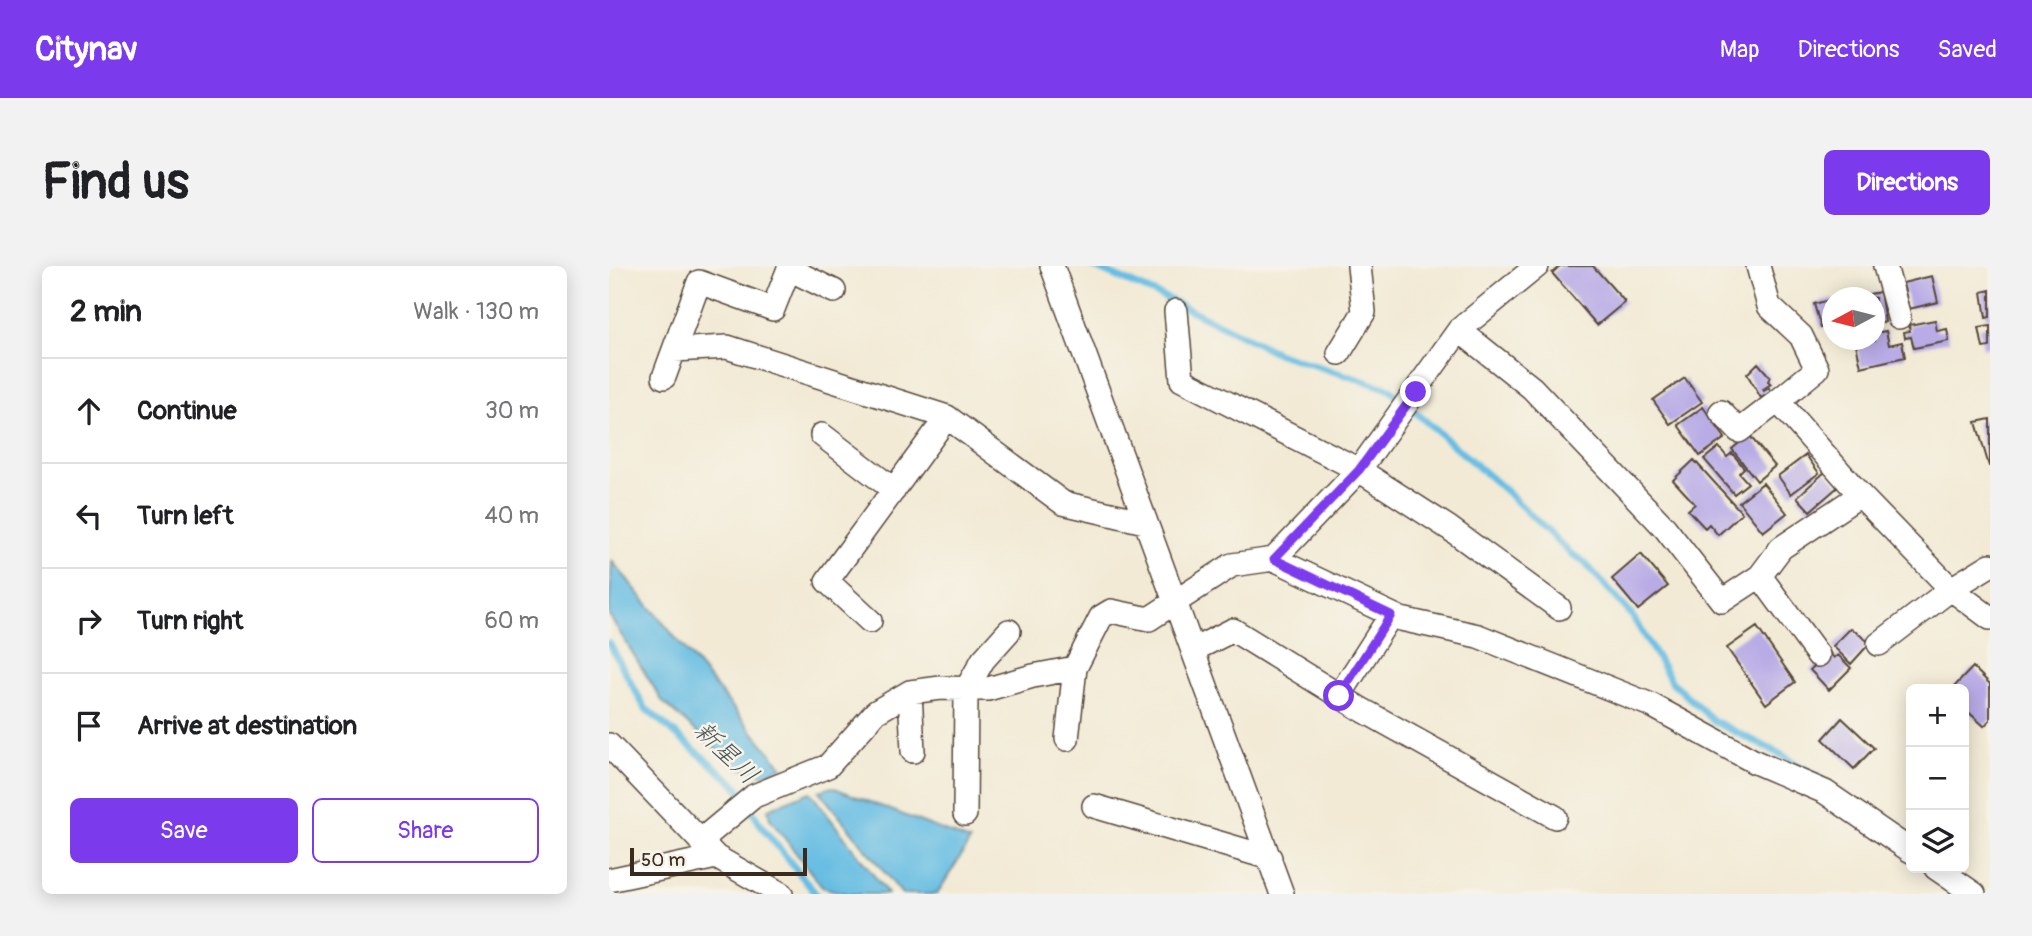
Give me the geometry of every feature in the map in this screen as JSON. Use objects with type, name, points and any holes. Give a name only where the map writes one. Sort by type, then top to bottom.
[{"type":"street","points":[[1052,266],[1282,894]]},
{"type":"street","points":[[1339,353],[1364,312],[1359,266]]},
{"type":"street","points":[[1274,559],[1359,470],[1459,330],[1537,266]]},
{"type":"street","points":[[1721,412],[1739,431],[1817,369],[1801,336],[1769,306],[1758,266]]},
{"type":"street","points":[[1885,266],[1899,317]]},
{"type":"street","points":[[664,377],[699,282],[773,309],[790,268],[834,291]]},
{"type":"street","points":[[1176,311],[1182,380],[1359,470],[1448,528],[1559,608]]},
{"type":"street","points":[[1459,330],[1532,388],[1665,528],[1722,601],[1760,576],[1781,548],[1860,495]]},
{"type":"street","points":[[674,350],[727,347],[947,417],[1063,503],[1145,523]]},
{"type":"street","points":[[1778,401],[1860,495],[1951,589],[1990,618]]},
{"type":"street","points":[[870,621],[827,581],[947,417]]},
{"type":"street","points":[[822,435],[894,490]]},
{"type":"street","points":[[1066,739],[1075,668],[1106,613],[1111,611],[1149,619],[1232,565],[1274,559],[1401,619],[1478,636],[1651,705],[1755,762],[1825,792],[1906,848]]},
{"type":"street","points":[[1879,644],[1951,589],[1990,565]]},
{"type":"street","points":[[1760,576],[1818,655]]},
{"type":"street","points":[[1339,696],[1391,615]]},
{"type":"street","points":[[1193,650],[1233,630],[1339,696],[1555,817]]},
{"type":"street","points":[[965,814],[967,690],[983,660],[1009,631]]},
{"type":"street","points":[[700,841],[747,802],[828,766],[876,712],[910,692],[941,688],[988,690],[1033,676],[1075,668]]},
{"type":"street","points":[[910,692],[913,751]]},
{"type":"street","points":[[609,745],[716,858],[782,894]]},
{"type":"street","points":[[1094,806],[1270,858]]},
{"type":"street","points":[[621,883],[716,858]]},
{"type":"street","points":[[1943,873],[1974,894]]},
{"type":"water","points":[[612,561],[782,767],[763,775],[737,767],[663,702],[609,615]]},
{"type":"water","points":[[832,787],[970,841],[937,894],[902,894],[819,791]]},
{"type":"water","points":[[810,792],[888,894],[847,894],[822,887],[770,819],[768,809]]},
{"type":"building","points":[[1560,266],[1593,266],[1625,302],[1597,325],[1552,273]]},
{"type":"building","points":[[1932,276],[1938,302],[1909,309],[1903,283]]},
{"type":"building","points":[[1990,290],[1990,317],[1986,318],[1982,292]]},
{"type":"building","points":[[1822,302],[1822,328],[1821,328],[1814,304]]},
{"type":"building","points":[[1935,320],[1937,331],[1947,329],[1949,341],[1914,348],[1911,337],[1905,338],[1904,332],[1910,331],[1909,325]]},
{"type":"building","points":[[1990,326],[1990,347],[1983,348],[1979,328]]},
{"type":"building","points":[[1885,331],[1889,345],[1902,342],[1905,357],[1861,367],[1857,350],[1885,350]]},
{"type":"building","points":[[1758,363],[1770,377],[1768,381],[1771,384],[1763,389],[1764,391],[1769,388],[1771,392],[1761,398],[1747,374]]},
{"type":"building","points":[[1685,378],[1702,402],[1670,424],[1653,400]]},
{"type":"building","points":[[1703,407],[1725,438],[1700,456],[1678,425]]},
{"type":"building","points":[[1990,419],[1990,466],[1989,466],[1976,422]]},
{"type":"building","points":[[1749,435],[1775,466],[1757,481],[1732,449]]},
{"type":"building","points":[[1719,447],[1727,457],[1732,453],[1744,468],[1739,473],[1748,483],[1734,494],[1704,459]]},
{"type":"building","points":[[1806,455],[1819,473],[1791,494],[1778,476]]},
{"type":"building","points":[[1694,460],[1742,513],[1718,535],[1709,524],[1705,528],[1688,510],[1695,504],[1673,480]]},
{"type":"building","points":[[1826,471],[1839,486],[1810,511],[1797,497]]},
{"type":"building","points":[[1763,483],[1787,513],[1763,532],[1739,502]]},
{"type":"building","points":[[1641,554],[1668,586],[1638,610],[1612,579]]},
{"type":"building","points":[[1757,627],[1795,682],[1766,704],[1727,648]]},
{"type":"building","points":[[1851,628],[1870,643],[1851,664],[1833,646]]},
{"type":"building","points":[[1829,652],[1834,658],[1838,655],[1851,668],[1829,690],[1810,670]]},
{"type":"building","points":[[1973,667],[1990,684],[1990,720],[1984,726],[1969,712],[1969,684],[1957,684]]},
{"type":"building","points":[[1842,718],[1874,748],[1854,769],[1823,739]]},
{"type":"waterway","points":[[1092,266],[1166,298],[1279,354],[1389,389],[1507,492],[1570,553],[1584,562],[1631,614],[1672,682],[1714,721],[1780,754],[1821,779]]},
{"type":"waterway","name":"新星川","points":[[609,643],[645,708],[736,785],[762,827],[816,894]]},
{"type":"route","points":[[1339,696],[1391,615],[1274,559],[1359,470],[1416,392]]}]
